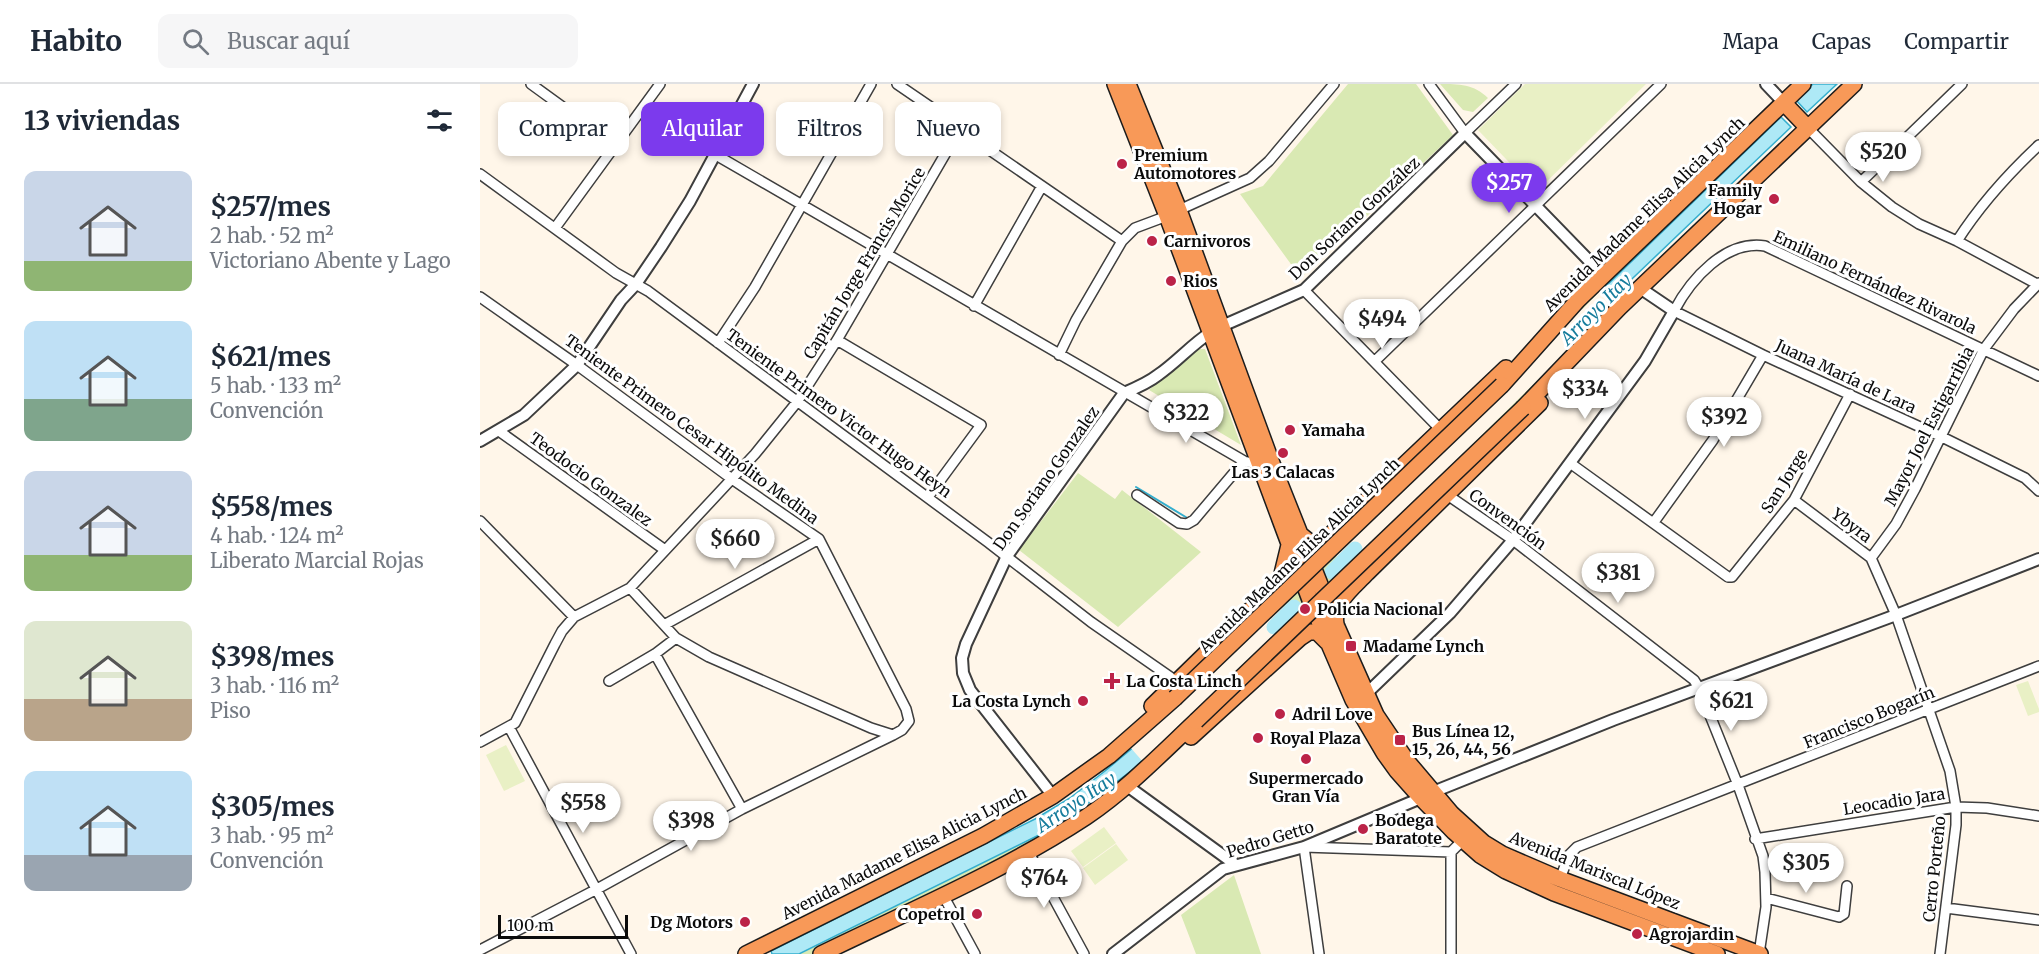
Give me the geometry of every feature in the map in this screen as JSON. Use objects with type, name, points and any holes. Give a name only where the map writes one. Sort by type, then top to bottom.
[{"type":"highway","points":[[1115,84],[1173,213]]},
{"type":"highway","points":[[1128,84],[1216,329],[1337,627],[1366,694],[1427,795]]},
{"type":"highway","name":"Avenida Madame Elisa Alicia Lynch","points":[[746,954],[983,836],[1085,775],[1129,739],[1175,698],[1502,384],[1603,275],[1786,105],[1803,84]]},
{"type":"highway","points":[[821,954],[943,896],[1028,851],[1085,817],[1126,785],[1523,408],[1805,124],[1854,84]]},
{"type":"highway","points":[[1786,105],[1805,124]]},
{"type":"highway","points":[[1300,532],[1312,544],[1324,541],[1578,300]]},
{"type":"highway","points":[[1216,329],[1260,465],[1289,545],[1360,716],[1396,771],[1427,795]]},
{"type":"highway","points":[[1337,627],[1334,616],[1341,602],[1391,548],[1542,402],[1560,381],[1576,354]]},
{"type":"highway","points":[[1129,739],[1134,726],[1176,681],[1276,585],[1281,578],[1289,545]]},
{"type":"highway","points":[[1151,763],[1193,736],[1300,638],[1309,632],[1317,632],[1329,644]]},
{"type":"highway","name":"Avenida Mariscal López","points":[[1427,795],[1463,840],[1480,855],[1506,871],[1554,893],[1717,954]]},
{"type":"highway","name":"Avenida Mariscal López","points":[[1427,795],[1484,843],[1502,854],[1560,879],[1760,954]]},
{"type":"street","points":[[531,84],[555,102]]},
{"type":"street","points":[[629,127],[660,84]]},
{"type":"street","points":[[744,102],[753,84]]},
{"type":"street","points":[[718,343],[755,287],[872,84]]},
{"type":"street","points":[[897,84],[922,102]]},
{"type":"street","points":[[1059,355],[1076,320],[1122,241],[1135,228],[1250,178],[1269,161],[1334,84]]},
{"type":"street","points":[[1429,84],[1465,133],[1603,275]]},
{"type":"street","points":[[1465,133],[1516,84]]},
{"type":"street","points":[[1375,361],[1661,84]]},
{"type":"street","points":[[1766,84],[1786,105]]},
{"type":"street","points":[[1861,182],[1962,84]]},
{"type":"street","points":[[1805,124],[1861,182],[1905,216],[2039,284]]},
{"type":"street","name":"Don Soriano González","points":[[1216,329],[1304,290],[1465,133]]},
{"type":"street","points":[[1957,241],[1974,214],[2039,145]]},
{"type":"street","points":[[555,228],[608,156]]},
{"type":"street","points":[[480,441],[524,415],[577,364],[621,300],[636,284],[661,248],[715,156]]},
{"type":"street","points":[[718,156],[1124,393],[1244,461],[1260,465]]},
{"type":"street","name":"Capitán Jorge Francis Morice","points":[[480,742],[515,723],[562,631],[574,617],[630,588],[755,454],[797,402],[888,255],[943,156]]},
{"type":"street","points":[[998,156],[1122,241]]},
{"type":"street","name":"Teniente Primero Victor Hugo Heyn","points":[[480,174],[616,273],[648,291],[1007,556],[1091,622],[1176,681]]},
{"type":"street","points":[[974,306],[1042,186]]},
{"type":"street","name":"Emiliano Fernández Rivarola","points":[[1366,694],[1450,613],[1513,540],[1645,361],[1683,294],[1710,265],[1740,248],[1765,246],[2039,376]]},
{"type":"street","name":"Mayor Joel Estigarribia","points":[[1871,558],[1896,524],[1942,437],[1984,349],[2014,309],[2039,284]]},
{"type":"street","name":"Juana María de Lara","points":[[1640,288],[1674,311],[1763,355],[1942,437],[2025,478],[2039,491]]},
{"type":"street","points":[[1304,290],[1441,429]]},
{"type":"street","name":"Teniente Primero Cesar Hipólito Medina","points":[[482,301],[577,364],[732,479],[819,539],[909,715],[907,725],[893,735]]},
{"type":"street","name":"Don Soriano Gonzalez","points":[[1053,796],[970,690],[963,673],[962,658],[966,644],[1007,556],[1124,393],[1160,374],[1193,344],[1216,329]]},
{"type":"street","points":[[837,340],[981,425],[928,497]]},
{"type":"street","points":[[1570,463],[1654,522],[1713,440],[1763,355]]},
{"type":"street","name":"San Jorge","points":[[1654,522],[1728,577],[1732,577],[1794,500],[1850,394]]},
{"type":"street","name":"Teodocio Gonzalez","points":[[500,431],[665,550]]},
{"type":"street","points":[[1137,495],[1179,523],[1187,524],[1194,520],[1244,461]]},
{"type":"street","name":"Convención","points":[[1446,494],[1513,540],[1691,677],[1700,688],[1763,856],[1766,898],[1760,954]]},
{"type":"street","name":"Ybyra","points":[[1794,500],[1871,558],[1896,615]]},
{"type":"street","points":[[480,521],[574,617]]},
{"type":"street","points":[[664,625],[819,539]]},
{"type":"street","name":"Pedro Getto","points":[[1113,954],[1223,869],[1304,847],[1613,720],[1896,615],[2039,559]]},
{"type":"street","points":[[630,588],[676,638],[709,657],[871,728],[893,735]]},
{"type":"street","name":"Cerro Porteño","points":[[1896,615],[1950,771],[1956,807],[1956,825],[1940,954]]},
{"type":"street","points":[[609,681],[655,654],[676,638]]},
{"type":"street","points":[[655,654],[742,809]]},
{"type":"street","name":"Francisco Bogarín","points":[[1560,879],[1569,855],[1577,847],[2039,666]]},
{"type":"street","points":[[509,727],[631,954]]},
{"type":"street","points":[[480,950],[742,809],[893,735]]},
{"type":"street","points":[[1126,785],[1236,865]]},
{"type":"street","name":"Leocadio Jara","points":[[1755,839],[1956,807],[1986,808],[2039,816]]},
{"type":"street","points":[[1451,954],[1451,852],[1463,840]]},
{"type":"street","points":[[1319,954],[1304,847],[1451,852]]},
{"type":"street","points":[[1028,851],[1084,954]]},
{"type":"street","points":[[1766,898],[1839,917],[1844,914],[1847,886]]},
{"type":"street","points":[[943,896],[975,954]]},
{"type":"street","points":[[1946,908],[2039,920]]},
{"type":"green space","points":[[1348,84],[1416,84],[1453,135],[1301,278],[1240,194],[1263,186]]},
{"type":"green space","points":[[1440,84],[1472,87],[1488,98],[1473,112],[1463,110]]},
{"type":"green space","points":[[1525,84],[1646,84],[1537,191],[1478,130]]},
{"type":"green space","points":[[1596,291],[1598,293],[1576,316],[1583,329],[1609,303],[1613,307],[1548,377],[1327,588],[1320,569]]},
{"type":"green space","points":[[1205,349],[1241,445],[1149,390],[1193,350]]},
{"type":"green space","points":[[1078,473],[1115,499],[1122,490],[1201,552],[1118,627],[1019,550]]},
{"type":"green space","points":[[1299,589],[1307,608],[1182,729],[1116,788],[1114,785],[1217,694],[1293,620],[1281,608],[1166,719],[1102,773],[1099,769],[1163,716]]},
{"type":"green space","points":[[2028,681],[2039,712],[2028,716],[2016,685]]},
{"type":"green space","points":[[506,745],[525,781],[504,791],[486,755]]},
{"type":"green space","points":[[1104,827],[1116,843],[1083,867],[1071,851]]},
{"type":"green space","points":[[1041,834],[1043,837],[1016,852],[813,954],[800,954]]},
{"type":"green space","points":[[1116,844],[1128,860],[1095,885],[1083,868]]},
{"type":"green space","points":[[1234,875],[1261,954],[1196,954],[1181,915]]},
{"type":"water","points":[[1813,84],[1837,84],[1807,112],[1796,100]]},
{"type":"water","points":[[1781,117],[1791,127],[1612,298],[1603,289]]},
{"type":"water","points":[[1218,692],[1131,771],[1079,810],[1043,833],[799,954],[772,954],[771,951],[1035,819],[1070,798],[1166,720]]},
{"type":"pier","points":[[1581,308],[1594,321],[1555,363],[1343,570],[1336,558],[1337,555],[1512,386]]},
{"type":"pier","points":[[1281,605],[1295,618],[1144,763],[1130,747]]},
{"type":"waterway","points":[[1136,487],[1189,519]]},
{"type":"waterway","name":"Arroyo Itay","points":[[1332,572],[1355,549]]},
{"type":"waterway","name":"Arroyo Itay","points":[[1274,627],[1294,607]]},
{"type":"place","name":"Premium Automotores","points":[[1122,164]]},
{"type":"place","name":"Family Hogar","points":[[1774,199]]},
{"type":"place","name":"Carnivoros","points":[[1152,241]]},
{"type":"place","name":"Rios","points":[[1171,281]]},
{"type":"place","name":"Yamaha","points":[[1290,430]]},
{"type":"place","name":"Las 3 Calacas","points":[[1283,453]]},
{"type":"place","name":"Policia Nacional","points":[[1305,609]]},
{"type":"place","name":"Madame Lynch","points":[[1351,646]]},
{"type":"place","name":"La Costa Linch","points":[[1112,681]]},
{"type":"place","name":"La Costa Lynch","points":[[1083,701]]},
{"type":"place","name":"Adril Love","points":[[1280,714]]},
{"type":"place","name":"Royal Plaza","points":[[1258,738]]},
{"type":"place","name":"Bus Línea 12, 15, 26, 44, 56","points":[[1400,740]]},
{"type":"place","name":"Supermercado Gran Vía","points":[[1306,759]]},
{"type":"place","name":"Bodega Baratote","points":[[1363,829]]},
{"type":"place","name":"Copetrol","points":[[977,914]]},
{"type":"place","name":"Dg Motors","points":[[745,922]]},
{"type":"place","name":"Agrojardin","points":[[1637,934]]}]
